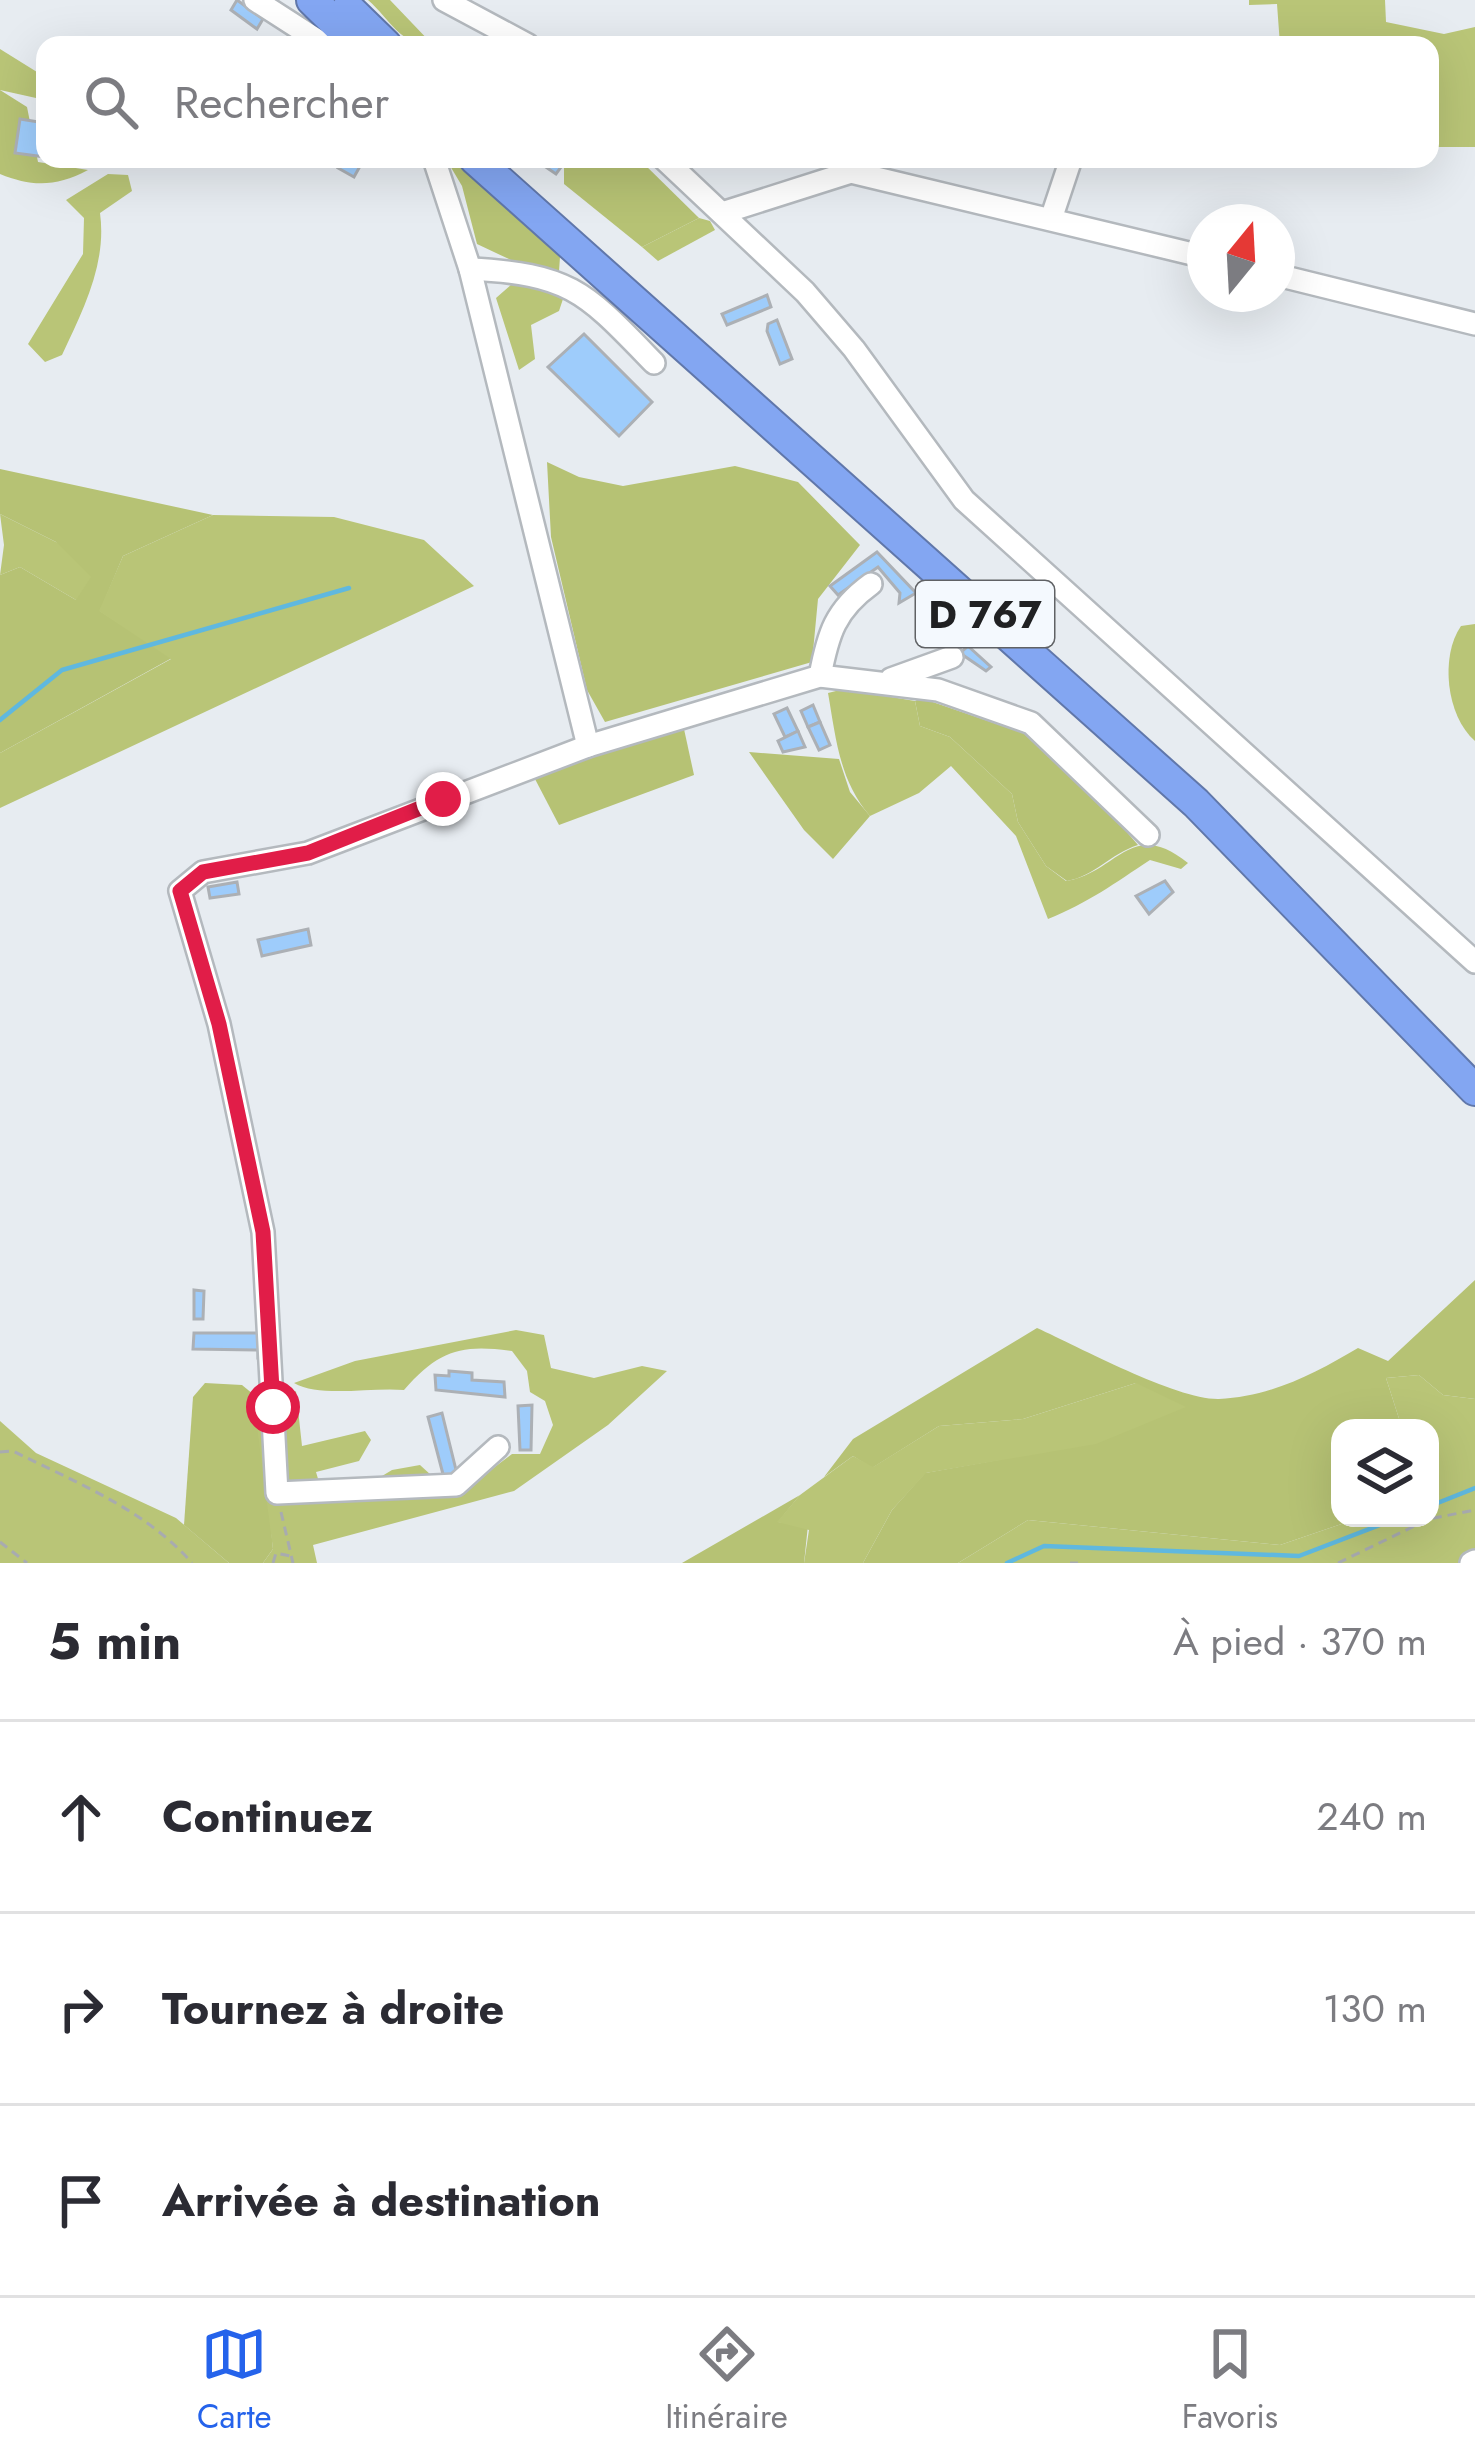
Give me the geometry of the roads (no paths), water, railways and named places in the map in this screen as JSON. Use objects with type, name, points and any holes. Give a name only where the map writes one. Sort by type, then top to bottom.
[{"type":"highway","points":[[312,0],[349,36]]},
{"type":"highway","points":[[340,0],[377,36]]},
{"type":"highway","name":"D 767","points":[[485,168],[1196,803],[1475,1090]]},
{"type":"highway","name":"D 767","points":[[514,168],[1198,778],[1475,1062]]},
{"type":"street","points":[[255,0],[311,36]]},
{"type":"street","points":[[444,0],[511,36]]},
{"type":"street","points":[[437,168],[470,269],[588,746]]},
{"type":"street","points":[[674,168],[805,292],[854,349],[964,500],[1475,962]]},
{"type":"street","points":[[1051,219],[1068,168]]},
{"type":"street","points":[[722,213],[851,172],[1187,253]]},
{"type":"street","points":[[470,269],[535,272],[588,295],[654,363]]},
{"type":"street","points":[[1295,279],[1475,324]]},
{"type":"street","points":[[820,676],[829,626],[850,599],[871,584]]},
{"type":"street","points":[[885,681],[952,658]]},
{"type":"street","points":[[499,1447],[456,1486],[277,1493],[263,1232],[219,1024],[180,891],[203,872],[308,853],[588,746],[820,676],[938,690],[1031,723],[1148,835]]},
{"type":"waterway","points":[[0,720],[62,670],[349,588]]},
{"type":"waterway","points":[[1439,1502],[1475,1488]]},
{"type":"waterway","points":[[1007,1563],[1044,1546],[1299,1556],[1375,1527]]}]
